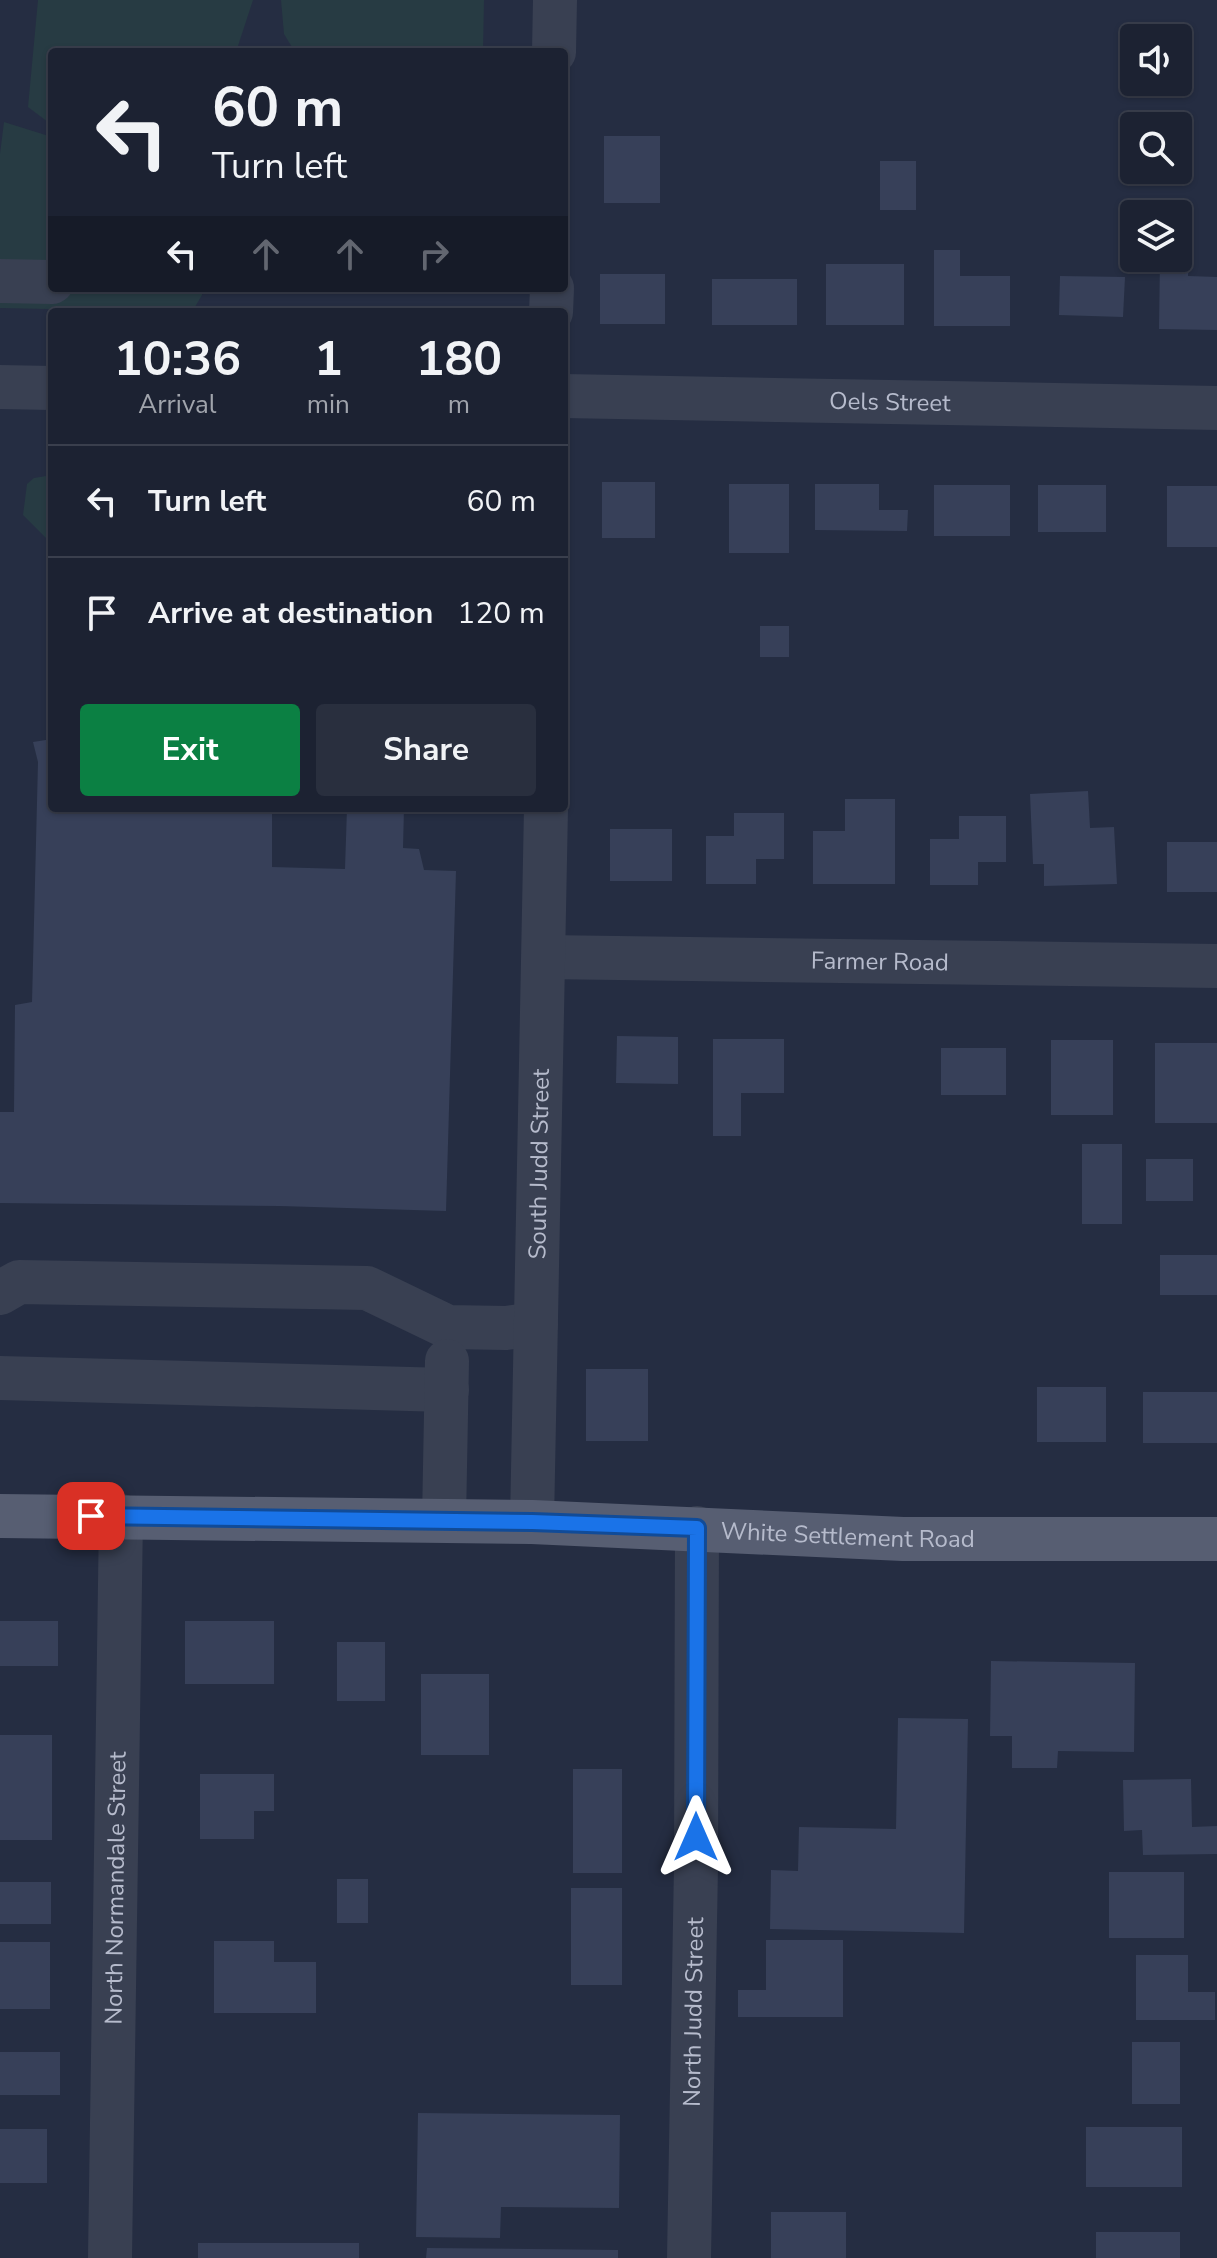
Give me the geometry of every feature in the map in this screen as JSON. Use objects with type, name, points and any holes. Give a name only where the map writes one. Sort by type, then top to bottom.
[{"type":"main road","name":"White Settlement Road","points":[[0,1516],[532,1522],[903,1539],[1217,1539]]},
{"type":"street","points":[[554,48],[555,0]]},
{"type":"street","points":[[0,281],[48,282]]},
{"type":"street","points":[[0,387],[48,388]]},
{"type":"street","name":"Oels Street","points":[[568,396],[1217,408]]},
{"type":"street","name":"South Judd Street","points":[[532,1522],[546,812]]},
{"type":"street","name":"Farmer Road","points":[[544,957],[1217,966]]},
{"type":"street","points":[[0,1293],[19,1282],[367,1288],[448,1327],[506,1328],[536,1324]]},
{"type":"street","points":[[444,1520],[448,1327]]},
{"type":"street","points":[[0,1378],[447,1390]]},
{"type":"street","name":"North Normandale Street","points":[[110,2258],[121,1516]]},
{"type":"street","name":"North Judd Street","points":[[689,2258],[696,1866],[697,1528]]},
{"type":"shaded area","points":[[38,0],[253,0],[237,48],[48,48],[48,122],[28,107]]},
{"type":"shaded area","points":[[281,0],[484,0],[483,48],[293,48],[284,34]]},
{"type":"shaded area","points":[[4,122],[48,136],[48,292],[202,292],[194,308],[0,308],[0,154]]},
{"type":"shaded area","points":[[48,476],[48,540],[23,515],[27,484],[34,478]]},
{"type":"building","points":[[604,136],[660,136],[660,203],[604,203]]},
{"type":"building","points":[[880,161],[916,161],[916,210],[880,210]]},
{"type":"building","points":[[934,250],[960,250],[960,276],[1010,276],[1010,326],[934,326]]},
{"type":"building","points":[[826,264],[904,264],[904,325],[826,325]]},
{"type":"building","points":[[1160,272],[1188,272],[1188,276],[1217,277],[1217,330],[1159,329]]},
{"type":"building","points":[[600,274],[665,274],[665,324],[600,324]]},
{"type":"building","points":[[1060,276],[1125,277],[1123,317],[1059,315]]},
{"type":"building","points":[[712,279],[797,279],[797,325],[712,325]]},
{"type":"building","points":[[602,482],[655,482],[655,538],[602,538]]},
{"type":"building","points":[[729,484],[789,484],[789,553],[729,553]]},
{"type":"building","points":[[815,484],[879,484],[879,510],[908,510],[907,531],[815,530]]},
{"type":"building","points":[[934,485],[1010,485],[1010,536],[934,536]]},
{"type":"building","points":[[1038,485],[1106,485],[1106,532],[1038,532]]},
{"type":"building","points":[[1167,486],[1217,486],[1217,547],[1167,547]]},
{"type":"building","points":[[760,626],[789,626],[789,657],[760,657]]},
{"type":"building","points":[[48,740],[48,812],[272,812],[272,867],[345,869],[347,812],[404,812],[403,848],[419,849],[424,870],[456,871],[446,1211],[0,1203],[0,1112],[14,1112],[15,1005],[32,1002],[38,762],[33,742]]},
{"type":"building","points":[[1088,791],[1090,828],[1114,827],[1117,884],[1044,886],[1044,864],[1033,864],[1030,794]]},
{"type":"building","points":[[845,799],[895,799],[895,884],[813,884],[813,831],[845,831]]},
{"type":"building","points":[[734,813],[784,813],[784,859],[756,859],[756,884],[706,884],[706,836],[734,836]]},
{"type":"building","points":[[959,816],[1006,816],[1006,862],[978,862],[978,885],[930,885],[930,839],[959,839]]},
{"type":"building","points":[[610,829],[672,829],[672,881],[610,881]]},
{"type":"building","points":[[1167,842],[1217,842],[1217,892],[1167,892]]},
{"type":"building","points":[[617,1036],[678,1037],[678,1084],[616,1083]]},
{"type":"building","points":[[713,1039],[784,1039],[784,1093],[741,1093],[741,1136],[713,1136]]},
{"type":"building","points":[[1051,1040],[1113,1040],[1113,1115],[1051,1115]]},
{"type":"building","points":[[1155,1043],[1217,1043],[1217,1123],[1155,1123]]},
{"type":"building","points":[[941,1048],[1006,1048],[1006,1095],[941,1095]]},
{"type":"building","points":[[1082,1144],[1122,1144],[1122,1224],[1082,1224]]},
{"type":"building","points":[[1146,1159],[1193,1159],[1193,1201],[1146,1201]]},
{"type":"building","points":[[1160,1255],[1217,1255],[1217,1295],[1160,1295]]},
{"type":"building","points":[[586,1369],[648,1369],[648,1441],[586,1441]]},
{"type":"building","points":[[1037,1387],[1106,1387],[1106,1442],[1037,1442]]},
{"type":"building","points":[[1143,1392],[1217,1392],[1217,1443],[1143,1443]]},
{"type":"building","points":[[0,1621],[58,1621],[58,1666],[0,1666]]},
{"type":"building","points":[[185,1621],[274,1621],[274,1684],[185,1684]]},
{"type":"building","points":[[337,1642],[385,1642],[385,1701],[337,1701]]},
{"type":"building","points":[[991,1661],[1135,1663],[1134,1752],[1058,1751],[1057,1768],[1012,1768],[1012,1736],[990,1736]]},
{"type":"building","points":[[421,1674],[489,1674],[489,1755],[421,1755]]},
{"type":"building","points":[[898,1718],[968,1719],[964,1933],[770,1929],[771,1870],[798,1871],[799,1827],[896,1829]]},
{"type":"building","points":[[0,1735],[52,1735],[52,1840],[0,1840]]},
{"type":"building","points":[[573,1769],[622,1769],[622,1873],[573,1873]]},
{"type":"building","points":[[200,1774],[274,1774],[274,1811],[254,1811],[254,1839],[200,1839]]},
{"type":"building","points":[[1191,1779],[1192,1827],[1217,1826],[1217,1854],[1143,1855],[1142,1830],[1124,1831],[1123,1780]]},
{"type":"building","points":[[1109,1872],[1184,1872],[1184,1938],[1109,1938]]},
{"type":"building","points":[[337,1879],[368,1879],[368,1923],[337,1923]]},
{"type":"building","points":[[0,1882],[51,1882],[51,1924],[0,1924]]},
{"type":"building","points":[[571,1888],[622,1888],[622,1985],[571,1985]]},
{"type":"building","points":[[766,1940],[843,1940],[843,2017],[738,2017],[738,1990],[766,1990]]},
{"type":"building","points":[[214,1941],[274,1941],[274,1962],[316,1962],[316,2013],[214,2013]]},
{"type":"building","points":[[0,1942],[50,1942],[50,2009],[0,2009]]},
{"type":"building","points":[[1136,1955],[1188,1955],[1188,1992],[1215,1992],[1215,2020],[1136,2020]]},
{"type":"building","points":[[1132,2042],[1180,2042],[1180,2104],[1132,2104]]},
{"type":"building","points":[[0,2052],[60,2052],[60,2095],[0,2095]]},
{"type":"building","points":[[418,2113],[620,2115],[619,2208],[501,2207],[500,2238],[416,2237]]},
{"type":"building","points":[[1086,2127],[1182,2127],[1182,2187],[1086,2187]]},
{"type":"building","points":[[0,2129],[47,2129],[47,2183],[0,2183]]},
{"type":"building","points":[[771,2212],[846,2212],[846,2258],[771,2258]]},
{"type":"building","points":[[1096,2232],[1180,2232],[1180,2258],[1096,2258]]},
{"type":"building","points":[[198,2243],[359,2243],[359,2258],[198,2258]]},
{"type":"building","points":[[427,2248],[618,2250],[618,2258],[426,2258]]},
{"type":"route","points":[[91,1516],[532,1522],[697,1528],[696,1837]]}]
